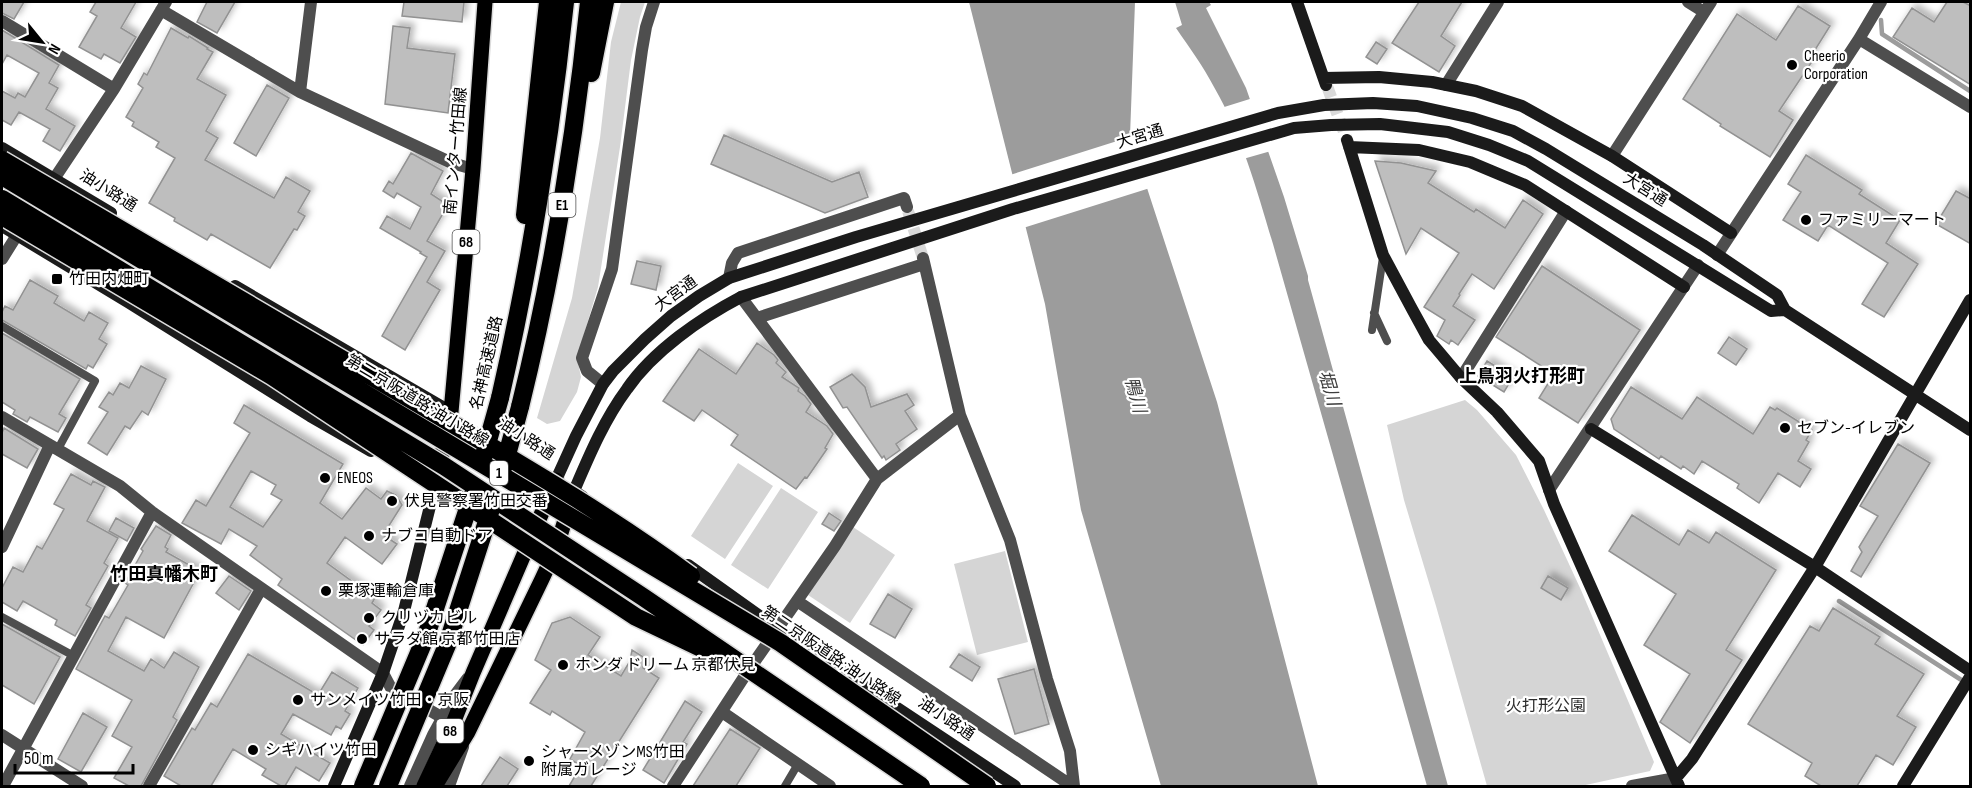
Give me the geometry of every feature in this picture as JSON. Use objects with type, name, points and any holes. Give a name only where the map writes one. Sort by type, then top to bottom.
[{"type":"highway","points":[[515,330],[529,170],[548,2]]},
{"type":"highway","name":"名神高速道路","points":[[363,786],[426,636],[477,481],[500,398],[515,330],[549,133],[565,2]]},
{"type":"highway","name":"E1","points":[[388,786],[417,722],[450,635],[498,490],[520,406],[550,273],[565,185],[589,2]]},
{"type":"highway","points":[[550,273],[562,228],[605,2]]},
{"type":"highway","points":[[2,160],[297,331],[537,474],[660,554],[779,636]]},
{"type":"highway","name":"第二京阪道路;油小路線","points":[[2,176],[779,636],[987,786]]},
{"type":"highway","name":"1","points":[[2,199],[444,466],[643,597],[752,675],[921,786]]},
{"type":"highway","points":[[2,216],[272,376],[636,617],[752,675]]},
{"type":"main road","name":"南インター竹田線","points":[[436,482],[452,412],[485,2]]},
{"type":"main road","name":"油小路通","points":[[452,412],[574,491]]},
{"type":"main road","name":"68","points":[[424,786],[452,726],[556,480]]},
{"type":"main road","points":[[436,482],[509,517],[556,549]]},
{"type":"main road","name":"68","points":[[435,786],[468,732],[556,549],[574,491]]},
{"type":"street","points":[[300,92],[311,2]]},
{"type":"street","points":[[603,384],[587,371],[582,358],[612,269],[642,50],[654,2]]},
{"type":"street","points":[[1297,2],[1325,82],[1379,76],[1476,91],[1522,106],[1612,156],[1731,233]]},
{"type":"street","points":[[1446,85],[1498,2]]},
{"type":"street","points":[[1612,156],[1708,7],[1688,2]]},
{"type":"street","points":[[1718,255],[1881,2]]},
{"type":"street","points":[[2,259],[114,89],[164,6],[300,92],[452,163],[473,169]]},
{"type":"street","points":[[2,21],[114,89]]},
{"type":"street","points":[[1859,39],[1971,107]]},
{"type":"street","name":"大宮通","points":[[556,480],[603,384],[629,354],[671,316],[729,278],[856,237],[1289,111],[1324,105],[1373,103],[1416,106],[1482,121],[1513,131],[1546,149],[1718,255],[1778,295],[1785,310],[1971,430]]},
{"type":"street","name":"大宮通","points":[[574,491],[592,450],[615,408],[635,379],[679,337],[710,313],[741,297],[970,223],[1294,128],[1380,124],[1448,132],[1489,144],[1528,161],[1771,311],[1785,310]]},
{"type":"street","points":[[1677,782],[1549,490],[1539,461],[1497,412],[1461,378],[1429,340],[1383,255],[1348,143],[1419,150],[1470,162],[1525,185],[1684,287]]},
{"type":"street","name":"油小路通","points":[[2,148],[452,412]]},
{"type":"street","points":[[729,278],[732,262],[738,254],[904,198],[907,207]]},
{"type":"street","points":[[1461,378],[1566,211]]},
{"type":"street","points":[[2,226],[310,416],[366,448],[436,482],[404,611],[383,673],[334,786]]},
{"type":"street","points":[[757,318],[923,261],[960,415],[1010,540],[1047,679],[1070,751],[1073,786]]},
{"type":"street","points":[[1549,490],[1698,265]]},
{"type":"street","points":[[741,297],[877,479]]},
{"type":"street","points":[[1677,782],[1815,567],[1971,300]]},
{"type":"street","points":[[673,786],[722,712],[752,675],[779,636],[797,601],[877,479],[960,415]]},
{"type":"street","points":[[2,417],[120,486],[152,512],[383,673],[391,688],[442,718]]},
{"type":"street","points":[[1591,429],[1815,567],[1971,671]]},
{"type":"street","points":[[2,547],[54,447]]},
{"type":"street","name":"油小路通","points":[[574,491],[646,536],[779,636],[1015,786]]},
{"type":"street","points":[[3,786],[152,512]]},
{"type":"street","points":[[556,549],[752,675],[906,786]]},
{"type":"street","points":[[150,786],[261,589]]},
{"type":"street","points":[[797,601],[1073,786]]},
{"type":"street","points":[[410,786],[455,694],[473,673]]},
{"type":"street","points":[[1903,786],[1971,676]]},
{"type":"street","points":[[722,712],[830,786]]},
{"type":"street","points":[[449,786],[468,732]]},
{"type":"street","points":[[2,735],[82,786]]},
{"type":"street","points":[[1632,786],[1677,782]]},
{"type":"lane","points":[[1372,330],[1383,255]]},
{"type":"lane","points":[[1374,313],[1387,341]]},
{"type":"lane","points":[[2,326],[96,381],[54,447]]},
{"type":"lane","points":[[2,617],[74,656]]},
{"type":"lane","points":[[784,786],[798,764]]},
{"type":"green space","points":[[621,2],[645,2],[631,60],[598,287],[577,358],[581,377],[577,392],[560,421],[547,424],[537,418],[572,298],[600,138],[611,42]]},
{"type":"green space","name":"火打形公園","points":[[1465,400],[1477,410],[1516,455],[1544,510],[1581,590],[1654,762],[1650,771],[1581,786],[1487,786],[1404,500],[1387,425]]},
{"type":"green space","points":[[738,463],[773,486],[725,559],[691,536]]},
{"type":"green space","points":[[781,488],[818,512],[768,589],[731,565]]},
{"type":"green space","points":[[853,527],[895,555],[850,623],[808,595]]},
{"type":"green space","points":[[1005,551],[1028,642],[977,655],[954,564]]},
{"type":"water","name":"鴨川","points":[[969,2],[1135,2],[1130,136],[1217,402],[1318,786],[1161,786],[1081,510],[1045,304]]},
{"type":"water","name":"堀川","points":[[1175,2],[1209,2],[1211,5],[1206,8],[1246,88],[1284,197],[1308,276],[1448,786],[1427,786],[1255,184],[1224,105],[1176,28],[1182,25]]},
{"type":"pier","points":[[1253,98],[1271,151],[1243,159],[1221,108]]},
{"type":"pier","points":[[1133,136],[1150,188],[1023,228],[1010,175]]},
{"type":"building","points":[[2,2],[24,2],[14,19],[2,13]]},
{"type":"building","points":[[96,2],[136,2],[121,28],[136,37],[120,63],[104,54],[101,59],[79,47],[97,16],[90,12]]},
{"type":"building","points":[[207,2],[235,2],[217,33],[197,22]]},
{"type":"building","points":[[404,2],[464,2],[462,22],[402,16]]},
{"type":"building","points":[[1419,2],[1462,2],[1441,36],[1455,46],[1439,72],[1392,43]]},
{"type":"building","points":[[1947,2],[1963,2],[1971,6],[1971,85],[1893,37],[1912,8],[1934,22]]},
{"type":"building","points":[[1798,6],[1830,26],[1808,61],[1811,63],[1779,111],[1793,120],[1770,157],[1720,126],[1721,124],[1683,99],[1737,14],[1776,40]]},
{"type":"building","points":[[393,26],[410,28],[407,48],[455,54],[448,113],[385,104]]},
{"type":"building","points":[[171,28],[188,38],[189,36],[213,52],[197,79],[226,95],[206,131],[218,138],[205,160],[274,198],[286,177],[310,191],[298,212],[305,216],[297,230],[294,229],[270,268],[211,234],[207,240],[149,203],[175,158],[156,147],[159,142],[132,126],[134,122],[126,117],[143,88],[138,84],[144,73],[147,75]]},
{"type":"building","points":[[2,30],[59,65],[49,83],[58,88],[46,109],[75,126],[60,151],[43,141],[50,129],[19,112],[11,125],[2,120],[2,91],[15,98],[18,93],[25,97],[39,73],[7,55],[2,64]]},
{"type":"building","points":[[1376,42],[1387,49],[1377,64],[1366,57]]},
{"type":"building","points":[[267,85],[289,98],[256,156],[234,143]]},
{"type":"building","points":[[724,135],[832,182],[859,172],[868,197],[825,213],[711,164]]},
{"type":"building","points":[[411,153],[443,171],[431,194],[448,205],[427,241],[445,251],[427,282],[440,290],[405,350],[382,336],[427,257],[380,228],[387,216],[410,229],[421,207],[397,193],[394,198],[383,191],[389,181],[393,184]]},
{"type":"building","points":[[1806,155],[1862,190],[1859,194],[1900,220],[1886,243],[1918,264],[1884,317],[1862,304],[1888,263],[1828,225],[1818,241],[1783,220],[1801,192],[1788,184]]},
{"type":"building","points":[[1375,161],[1401,163],[1436,171],[1428,183],[1474,212],[1476,209],[1505,228],[1523,200],[1543,214],[1494,289],[1472,274],[1459,294],[1453,306],[1475,320],[1458,345],[1451,340],[1449,344],[1437,336],[1445,320],[1424,307],[1459,253],[1421,228],[1406,254]]},
{"type":"building","points":[[1956,191],[1971,199],[1971,244],[1936,224]]},
{"type":"building","points":[[637,261],[661,266],[656,290],[631,284]]},
{"type":"building","points":[[1542,266],[1640,330],[1578,423],[1539,398],[1554,374],[1496,337]]},
{"type":"building","points":[[30,280],[58,296],[54,303],[84,321],[89,312],[108,323],[99,339],[107,344],[93,368],[88,365],[86,369],[2,320],[5,306],[13,310]]},
{"type":"building","points":[[2,333],[80,379],[59,414],[66,418],[58,432],[30,417],[27,422],[13,414],[15,410],[2,402]]},
{"type":"building","points":[[1729,337],[1747,349],[1736,365],[1718,353]]},
{"type":"building","points":[[757,343],[774,355],[778,360],[776,363],[786,372],[782,377],[799,388],[798,391],[811,404],[806,412],[827,426],[833,434],[825,448],[827,449],[807,478],[805,477],[796,489],[731,445],[738,435],[702,410],[694,421],[663,401],[699,349],[736,374]]},
{"type":"building","points":[[1487,361],[1513,377],[1504,392],[1478,376]]},
{"type":"building","points":[[141,366],[166,379],[148,415],[142,411],[130,429],[125,426],[107,455],[88,443],[108,412],[99,407],[109,392],[113,395],[120,383],[129,388]]},
{"type":"building","points":[[852,374],[865,387],[871,407],[907,394],[914,405],[905,411],[917,429],[896,444],[900,450],[886,460],[884,456],[882,458],[847,407],[843,408],[830,387]]},
{"type":"building","points":[[1631,387],[1682,419],[1697,397],[1753,434],[1770,407],[1775,410],[1777,408],[1812,430],[1806,440],[1809,442],[1798,461],[1811,469],[1800,487],[1778,473],[1759,503],[1737,488],[1739,484],[1702,461],[1694,474],[1683,466],[1681,469],[1661,456],[1659,459],[1614,429],[1611,419]]},
{"type":"building","points":[[244,405],[343,464],[320,503],[342,519],[366,488],[381,499],[387,491],[396,495],[402,505],[383,535],[397,544],[382,564],[345,537],[327,563],[375,598],[372,603],[381,610],[369,626],[374,630],[363,645],[278,585],[282,579],[250,555],[257,546],[229,529],[221,544],[182,523],[196,500],[206,506],[250,433],[234,423]],"holes":[[[251,471],[276,485],[271,494],[282,500],[263,527],[230,507]]]},
{"type":"building","points":[[4,428],[38,449],[27,468],[2,454]]},
{"type":"building","points":[[1898,444],[1930,463],[1861,577],[1851,571],[1862,552],[1859,547],[1878,516],[1860,506]]},
{"type":"building","points":[[71,474],[91,485],[93,481],[105,487],[87,521],[118,538],[104,563],[108,566],[86,605],[91,608],[75,636],[55,625],[57,620],[23,601],[17,611],[2,602],[2,588],[13,567],[23,572],[37,546],[42,549],[64,509],[54,504]]},
{"type":"building","points":[[829,513],[841,521],[834,531],[822,524]]},
{"type":"building","points":[[1632,515],[1679,545],[1688,530],[1709,543],[1716,532],[1776,570],[1726,650],[1742,660],[1690,743],[1660,722],[1690,674],[1644,645],[1676,594],[1609,551]]},
{"type":"building","points":[[116,518],[134,528],[127,541],[109,531]]},
{"type":"building","points":[[156,526],[171,535],[165,547],[168,549],[166,552],[200,571],[164,638],[126,617],[108,651],[144,671],[151,659],[164,668],[174,652],[199,667],[173,717],[177,720],[141,786],[129,786],[114,778],[132,747],[112,736],[132,700],[76,669],[105,616],[109,618],[128,585],[125,583],[143,551],[141,549]]},
{"type":"building","points":[[229,576],[251,591],[239,610],[216,593]]},
{"type":"building","points":[[1548,576],[1568,588],[1561,600],[1541,588]]},
{"type":"building","points":[[888,594],[912,609],[895,638],[870,624]]},
{"type":"building","points":[[1833,608],[1880,637],[1875,644],[1924,674],[1897,716],[1916,727],[1893,765],[1876,755],[1857,786],[1821,786],[1805,776],[1812,763],[1748,724],[1810,626],[1819,631]]},
{"type":"building","points":[[570,617],[600,637],[588,655],[621,676],[630,661],[632,650],[645,658],[643,668],[659,678],[591,786],[569,786],[581,766],[570,759],[585,732],[552,711],[550,715],[530,703],[551,670],[535,660],[552,623]]},
{"type":"building","points":[[2,624],[60,657],[34,704],[2,685]]},
{"type":"building","points":[[248,654],[318,695],[332,672],[358,688],[345,711],[350,714],[341,729],[336,726],[331,735],[293,714],[281,734],[330,763],[319,781],[296,767],[285,786],[281,786],[262,775],[266,769],[233,749],[211,786],[181,786],[164,776],[192,728],[195,730],[211,703],[217,707]]},
{"type":"building","points":[[959,654],[980,667],[972,681],[950,667]]},
{"type":"building","points":[[1034,669],[1049,724],[1015,734],[998,679]]},
{"type":"building","points":[[685,701],[702,712],[683,742],[687,744],[664,783],[643,770]]},
{"type":"building","points":[[83,713],[107,727],[81,772],[58,759]]},
{"type":"building","points":[[730,729],[760,748],[736,786],[693,786]]},
{"type":"building","points":[[500,757],[518,769],[507,786],[481,786]]},
{"type":"waterway","points":[[1881,20],[1882,34],[1970,91]]},
{"type":"waterway","points":[[1839,601],[1966,683]]},
{"type":"tunnel","points":[[1327,86],[1347,140]]},
{"type":"tunnel","points":[[908,211],[923,258]]},
{"type":"place","name":"Cheerio Corporation","points":[[1792,65]]},
{"type":"place","name":"ファミリーマート","points":[[1806,220]]},
{"type":"place","name":"竹田内畑町","points":[[57,279]]},
{"type":"place","name":"セブン-イレブン","points":[[1785,428]]},
{"type":"place","name":"ENEOS","points":[[325,478]]},
{"type":"place","name":"伏見警察署竹田交番","points":[[392,501]]},
{"type":"place","name":"ナブコ自動ドア","points":[[369,536]]},
{"type":"place","name":"栗塚運輸倉庫","points":[[326,591]]},
{"type":"place","name":"クリヅカビル","points":[[369,618]]},
{"type":"place","name":"サラダ館 京都竹田店","points":[[362,639]]},
{"type":"place","name":"ホンダ ドリーム 京都伏見","points":[[563,665]]},
{"type":"place","name":"サンメイツ竹田・京阪","points":[[298,700]]},
{"type":"place","name":"シギハイツ竹田","points":[[253,750]]},
{"type":"place","name":"シャーメゾンMS竹田 附属ガレージ","points":[[529,761]]},
{"type":"district","name":"上鳥羽火打形町","points":[[1522,376]]},
{"type":"district","name":"竹田真幡木町","points":[[164,574]]}]
